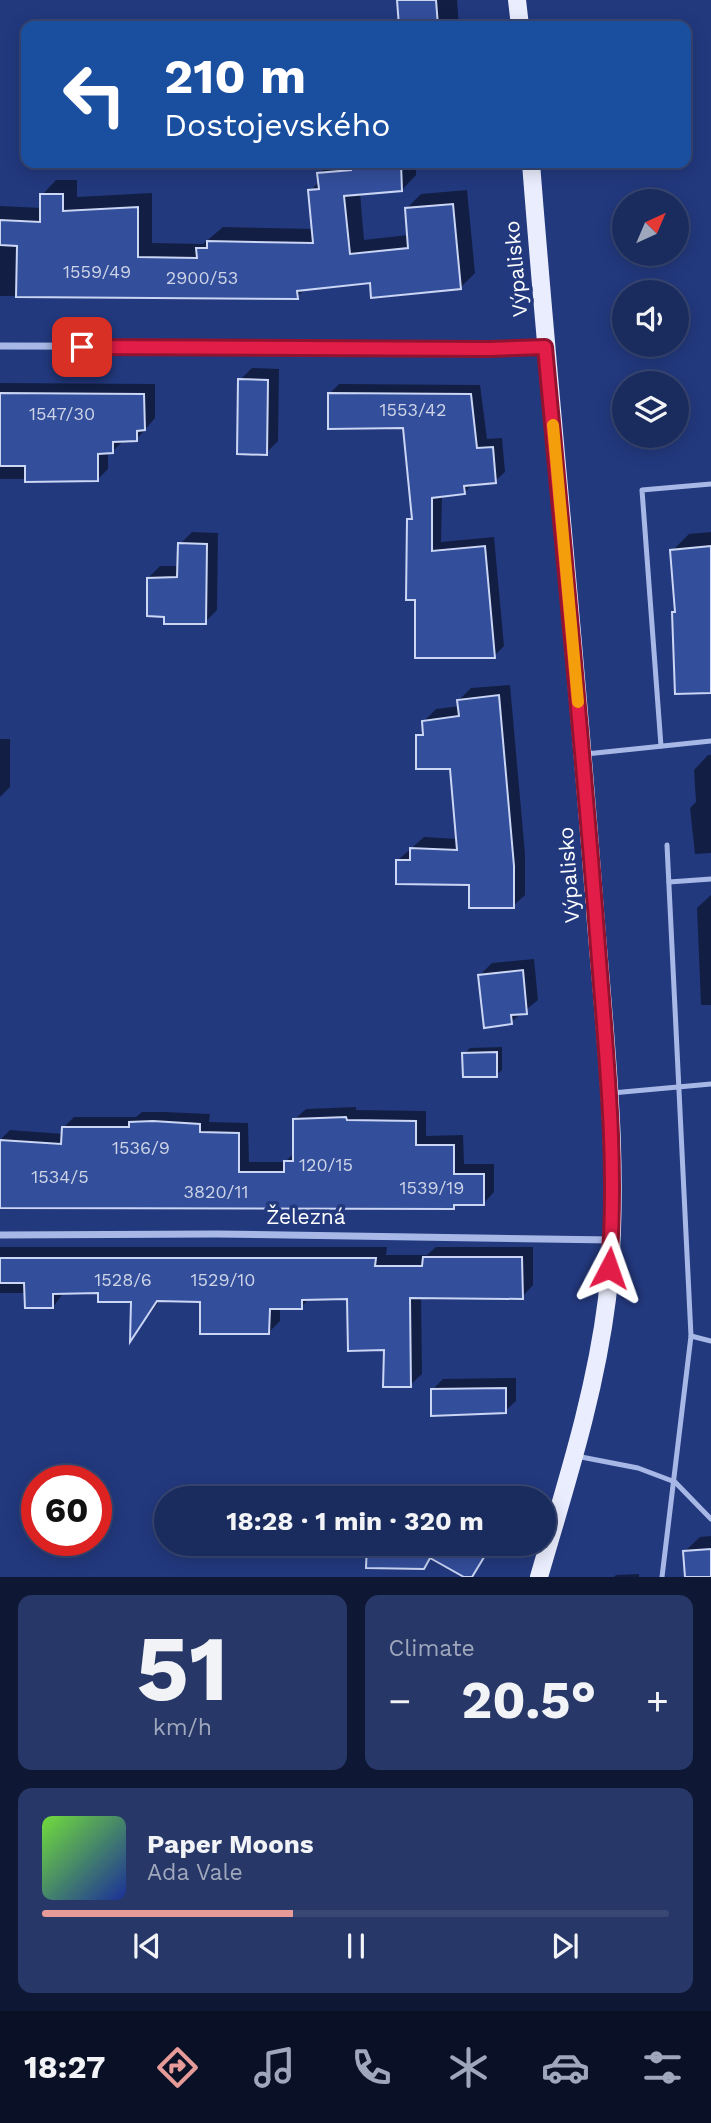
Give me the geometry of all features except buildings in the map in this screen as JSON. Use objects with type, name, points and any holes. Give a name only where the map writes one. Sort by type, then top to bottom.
[{"type":"main road","points":[[517,0],[519,21]]},
{"type":"main road","name":"Výpalisko","points":[[531,168],[545,347],[583,754],[608,1094],[612,1240],[598,1363],[576,1456],[538,1577]]},
{"type":"street","points":[[0,346],[489,349],[545,347]]},
{"type":"street","name":"Železná","points":[[0,1235],[245,1234],[612,1240]]},
{"type":"lane","points":[[661,746],[642,490],[711,484]]},
{"type":"lane","points":[[583,754],[711,741]]},
{"type":"lane","points":[[662,1577],[691,1336],[667,845]]},
{"type":"lane","points":[[669,882],[711,879]]},
{"type":"lane","points":[[608,1094],[711,1084]]},
{"type":"lane","points":[[691,1336],[711,1340]]},
{"type":"lane","points":[[576,1456],[638,1468],[675,1482],[711,1519]]},
{"type":"slow traffic","points":[[553,425],[578,702]]},
{"type":"route","points":[[82,347],[545,347],[583,754],[608,1094],[612,1164],[612,1240],[609,1268]]}]
